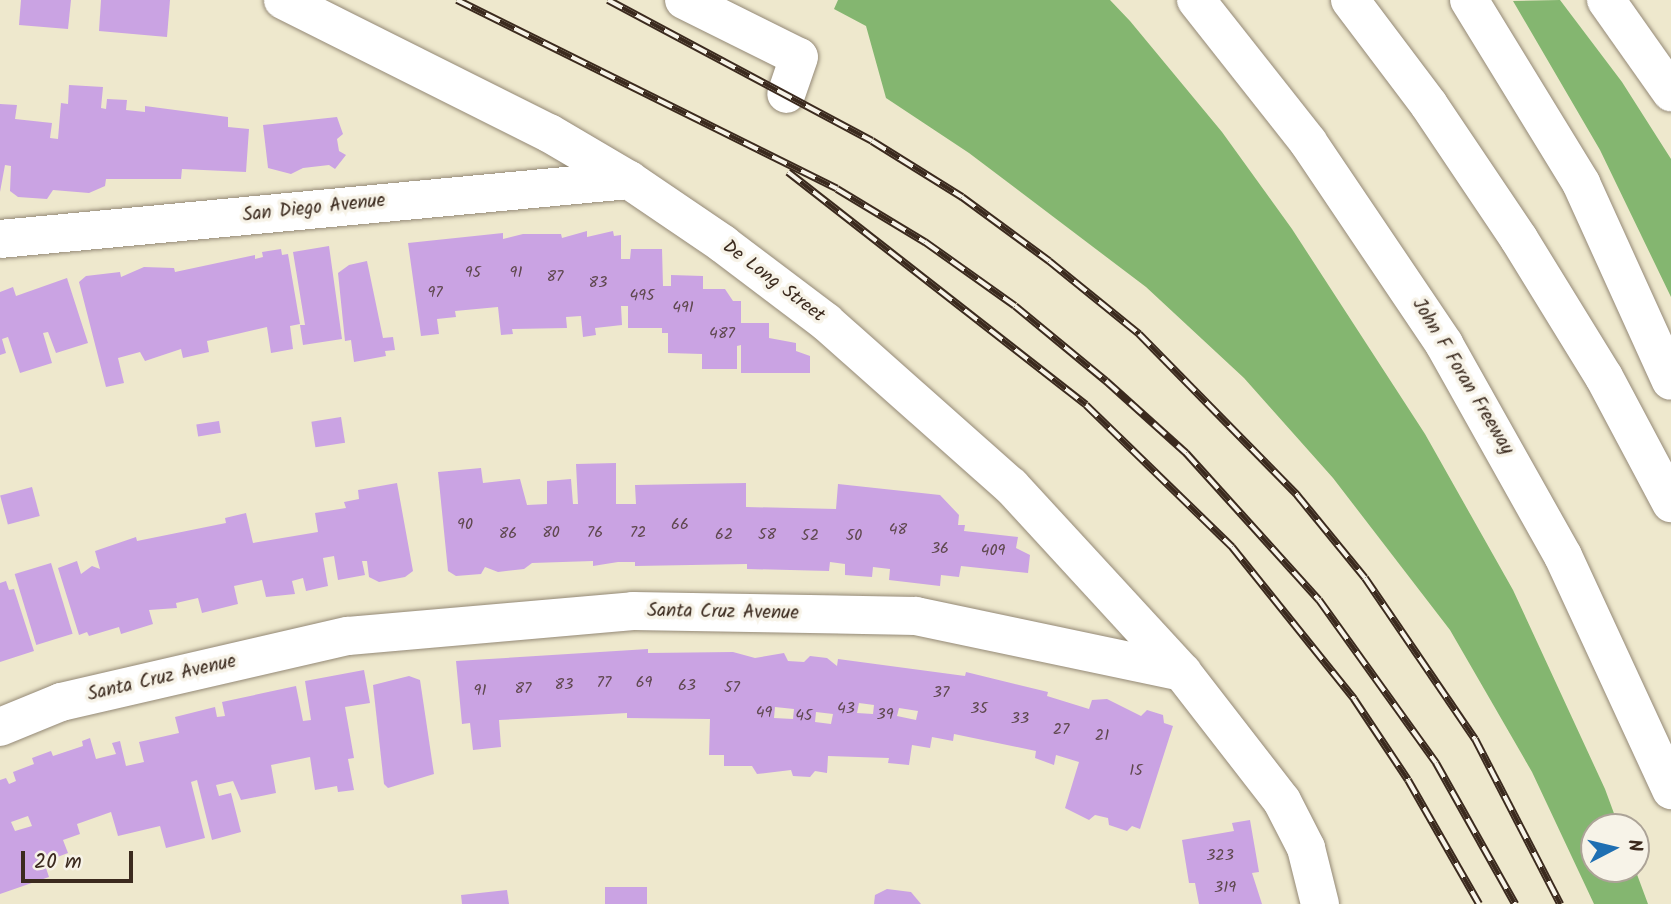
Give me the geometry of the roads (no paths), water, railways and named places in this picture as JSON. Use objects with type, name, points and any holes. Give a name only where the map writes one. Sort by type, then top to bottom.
[{"type":"main road","name":"De Long Street","points":[[283,0],[484,98],[629,180],[826,322],[925,407],[1083,560],[1182,672]]},
{"type":"main road","points":[[684,0],[799,57],[786,94]]},
{"type":"main road","name":"John F Foran Freeway","points":[[1196,0],[1308,142],[1451,355],[1569,568],[1671,790]]},
{"type":"main road","points":[[1350,0],[1429,105],[1519,239],[1604,377],[1671,503]]},
{"type":"main road","points":[[1469,0],[1581,183],[1671,381]]},
{"type":"main road","points":[[1606,0],[1671,92]]},
{"type":"main road","name":"San Diego Avenue","points":[[0,239],[629,180]]},
{"type":"main road","name":"Santa Cruz Avenue","points":[[0,727],[61,702],[348,636],[633,611],[916,616],[1182,672]]},
{"type":"main road","points":[[1182,672],[1282,800],[1306,848],[1320,903]]},
{"type":"railway","points":[[457,0],[837,189],[925,242],[1015,306],[1106,381],[1186,453],[1319,600],[1436,763],[1515,904]]},
{"type":"railway","points":[[608,0],[872,141],[962,197],[1049,261],[1139,334],[1297,495],[1365,578],[1475,739],[1560,904]]},
{"type":"railway","points":[[788,172],[1086,405],[1232,547],[1354,699],[1408,780],[1479,904]]}]
